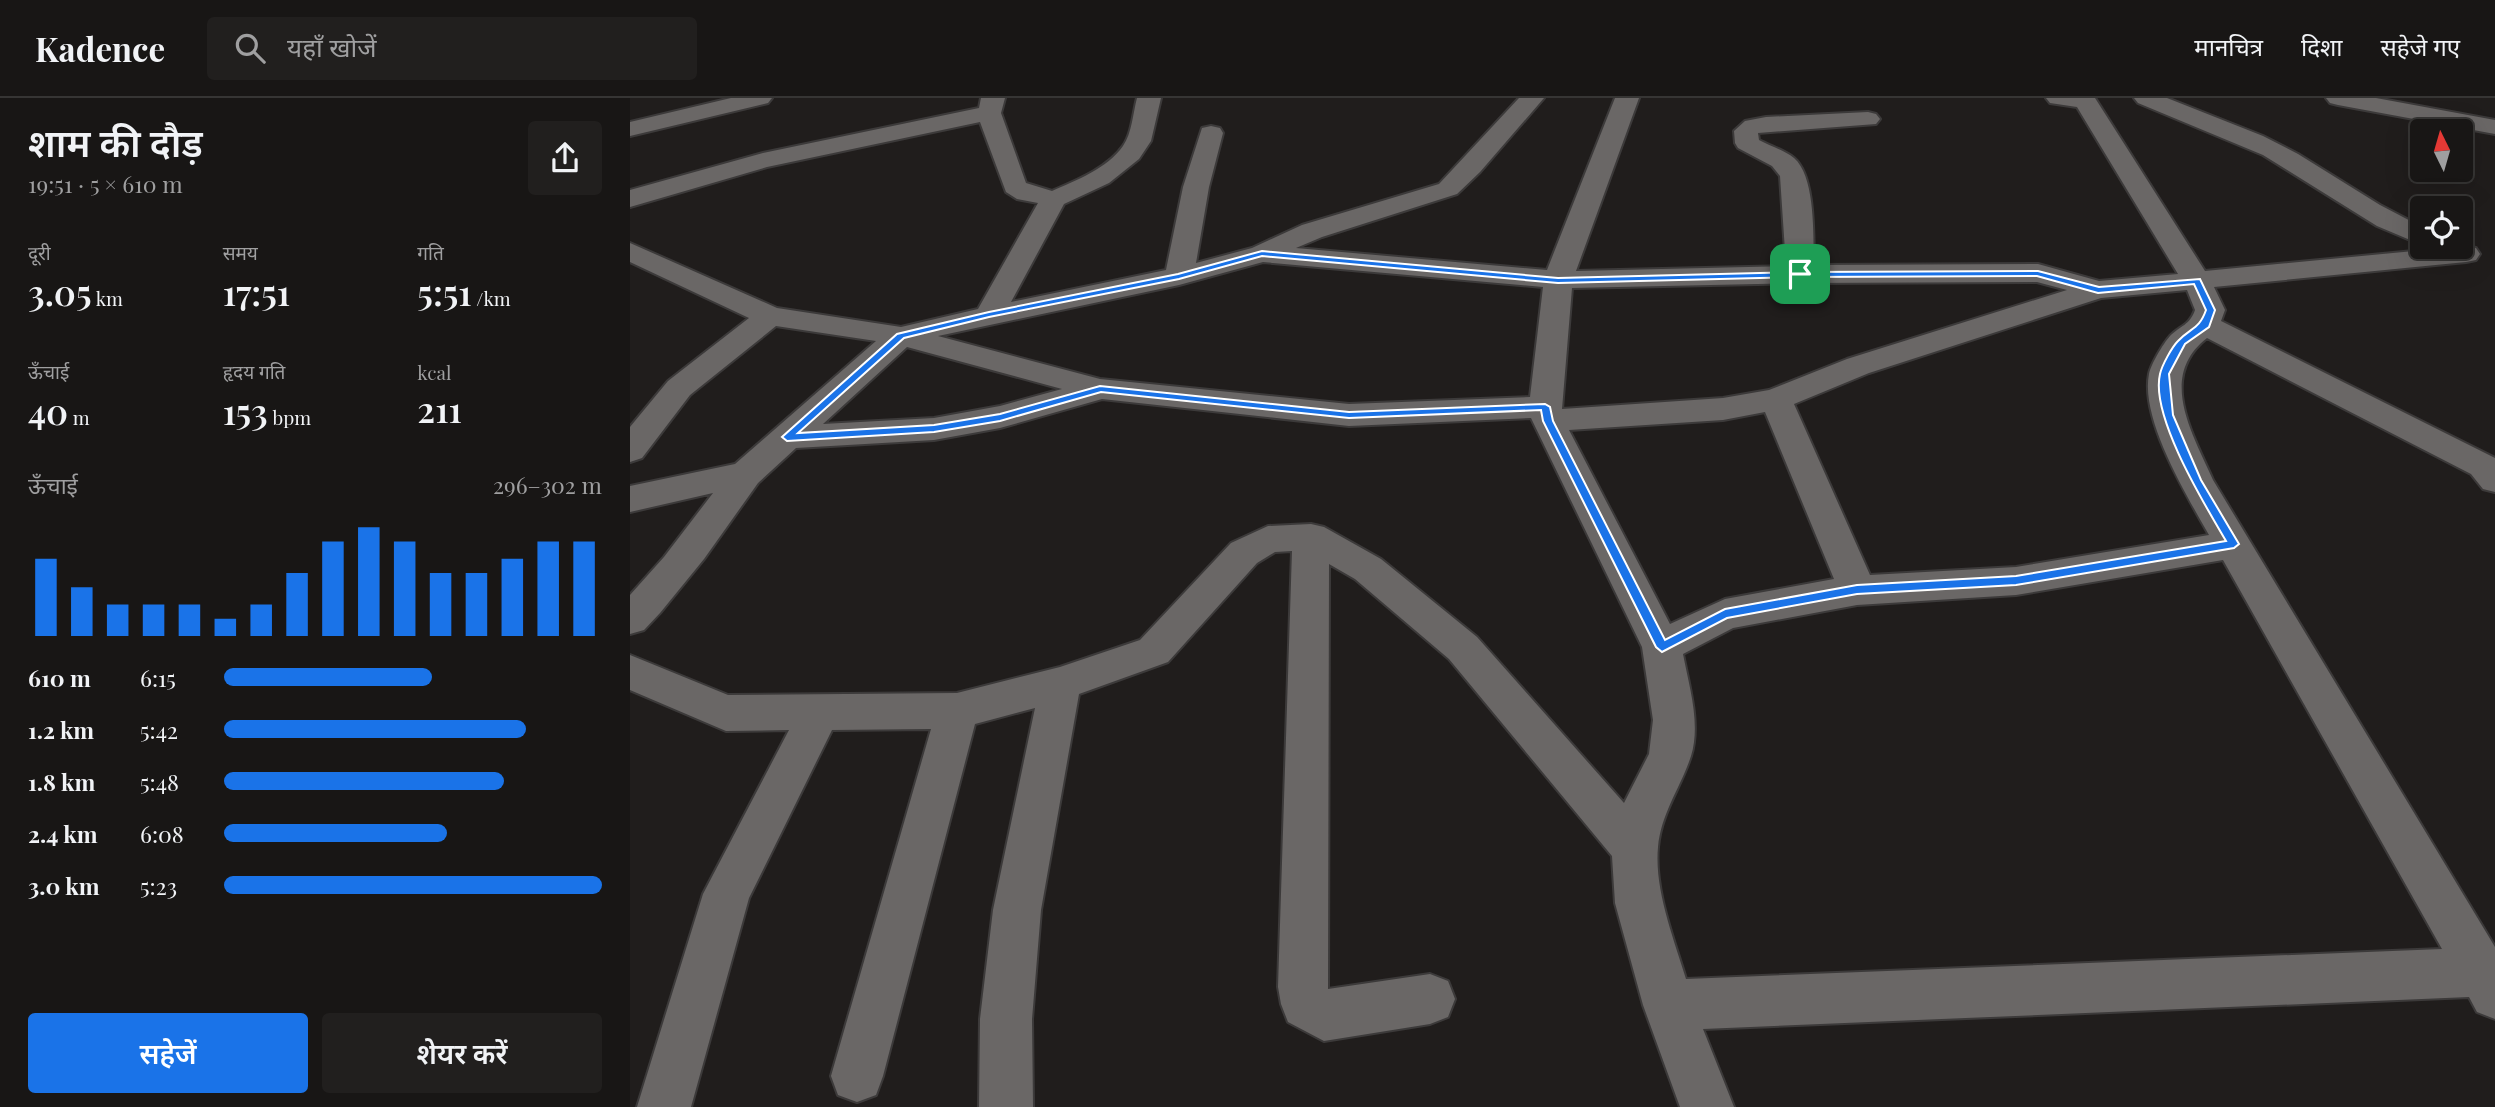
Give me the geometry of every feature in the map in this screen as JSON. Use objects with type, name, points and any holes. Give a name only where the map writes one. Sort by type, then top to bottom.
[{"type":"street","points":[[630,129],[760,98]]},
{"type":"street","points":[[630,199],[688,179],[765,158],[991,106],[1015,187],[1026,193],[1054,199],[1071,193],[1125,161],[1136,145],[1149,98]]},
{"type":"street","points":[[630,619],[651,599],[699,541],[746,474],[901,336],[1179,276],[1262,254],[1312,232],[1448,189],[1532,98]]},
{"type":"street","points":[[1627,98],[1558,281],[1546,414],[1662,647],[1674,720],[1670,755],[1646,804],[1635,848],[1639,903],[1668,1005],[1707,1107]]},
{"type":"street","points":[[2146,98],[2260,144],[2290,160],[2393,226],[2410,232]]},
{"type":"street","points":[[2338,98],[2495,127]]},
{"type":"street","points":[[1668,1005],[2488,983],[2196,481],[2168,415],[2165,374],[2181,343],[2206,325],[2210,310],[2197,281],[2081,99]]},
{"type":"street","points":[[1800,274],[1796,202],[1790,170],[1782,162],[1747,144],[1746,131],[1753,126],[1766,124],[1868,119]]},
{"type":"street","points":[[1179,276],[1196,187],[1212,133]]},
{"type":"street","points":[[989,315],[1054,199]]},
{"type":"street","points":[[630,251],[770,316],[901,336],[1100,389],[1349,415],[1546,414],[1723,409],[1776,399],[1858,366],[2098,290],[2411,259]]},
{"type":"street","points":[[1262,254],[1558,281],[1800,274],[2038,273],[2098,290]]},
{"type":"street","points":[[630,450],[679,388],[770,316]]},
{"type":"street","points":[[2206,325],[2491,470]]},
{"type":"street","points":[[787,437],[934,429],[1000,417],[1100,389]]},
{"type":"street","points":[[1776,399],[1857,590]]},
{"type":"street","points":[[630,499],[746,474]]},
{"type":"street","points":[[630,672],[726,713],[957,711],[1060,684],[1154,651],[1244,553],[1268,539],[1311,537],[1368,569],[1463,648],[1635,848]]},
{"type":"street","points":[[1311,537],[1303,987],[1306,1004],[1324,1014],[1359,1012],[1430,999]]},
{"type":"street","points":[[1662,647],[1725,614],[1857,590],[2016,581],[2234,544]]},
{"type":"street","points":[[1006,1107],[1006,1019],[1017,910],[1060,684]]},
{"type":"street","points":[[857,1076],[957,711]]},
{"type":"street","points":[[664,1107],[727,894],[819,713]]},
{"type":"route","points":[[1262,254],[1558,281],[1800,274],[2038,273],[2098,290],[2197,281],[2210,310],[2206,325],[2181,343],[2165,374],[2168,415],[2196,481],[2234,544],[2016,581],[1857,590],[1725,614],[1662,647],[1548,421],[1545,407],[1349,415],[1100,389],[1000,417],[934,429],[787,437],[901,336],[1179,276],[1262,254]]}]
